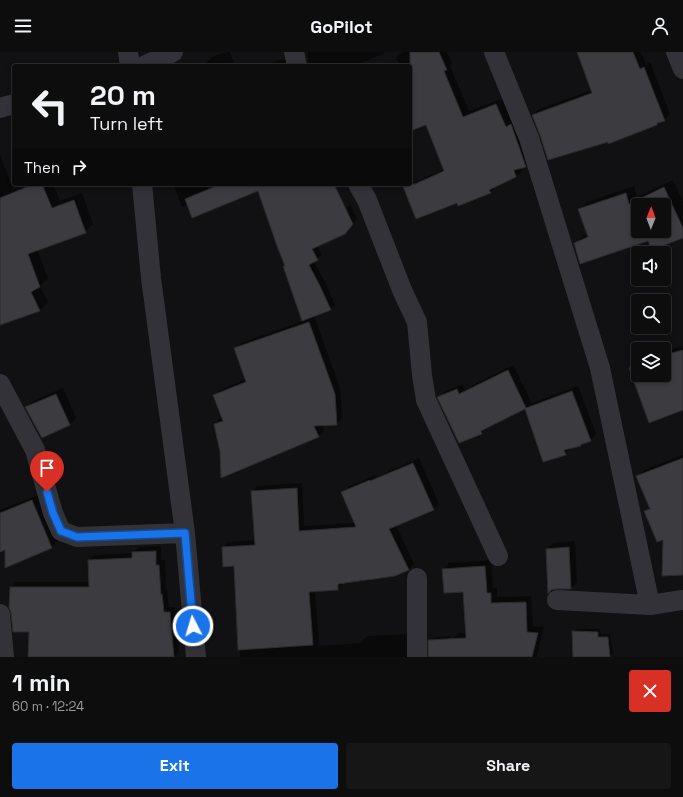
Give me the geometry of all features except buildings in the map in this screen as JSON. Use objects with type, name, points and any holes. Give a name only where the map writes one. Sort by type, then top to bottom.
[{"type":"street","points":[[128,52],[130,64]]},
{"type":"street","points":[[148,64],[172,52]]},
{"type":"street","points":[[294,52],[297,64]]},
{"type":"street","points":[[494,52],[530,138],[600,368],[650,605]]},
{"type":"street","points":[[676,52],[683,69]]},
{"type":"street","points":[[0,108],[12,105]]},
{"type":"street","points":[[142,186],[151,278],[185,533],[196,657]]},
{"type":"street","points":[[359,186],[367,200],[402,290],[417,322],[426,400],[498,556]]},
{"type":"street","points":[[0,384],[34,450],[53,513],[61,531],[77,537],[185,533]]},
{"type":"street","points":[[417,578],[417,657]]},
{"type":"street","points":[[557,600],[650,605],[683,600]]},
{"type":"street","points":[[0,614],[4,657]]},
{"type":"route","points":[[47,492],[53,513],[61,531],[77,537],[185,533],[193,626]]}]
